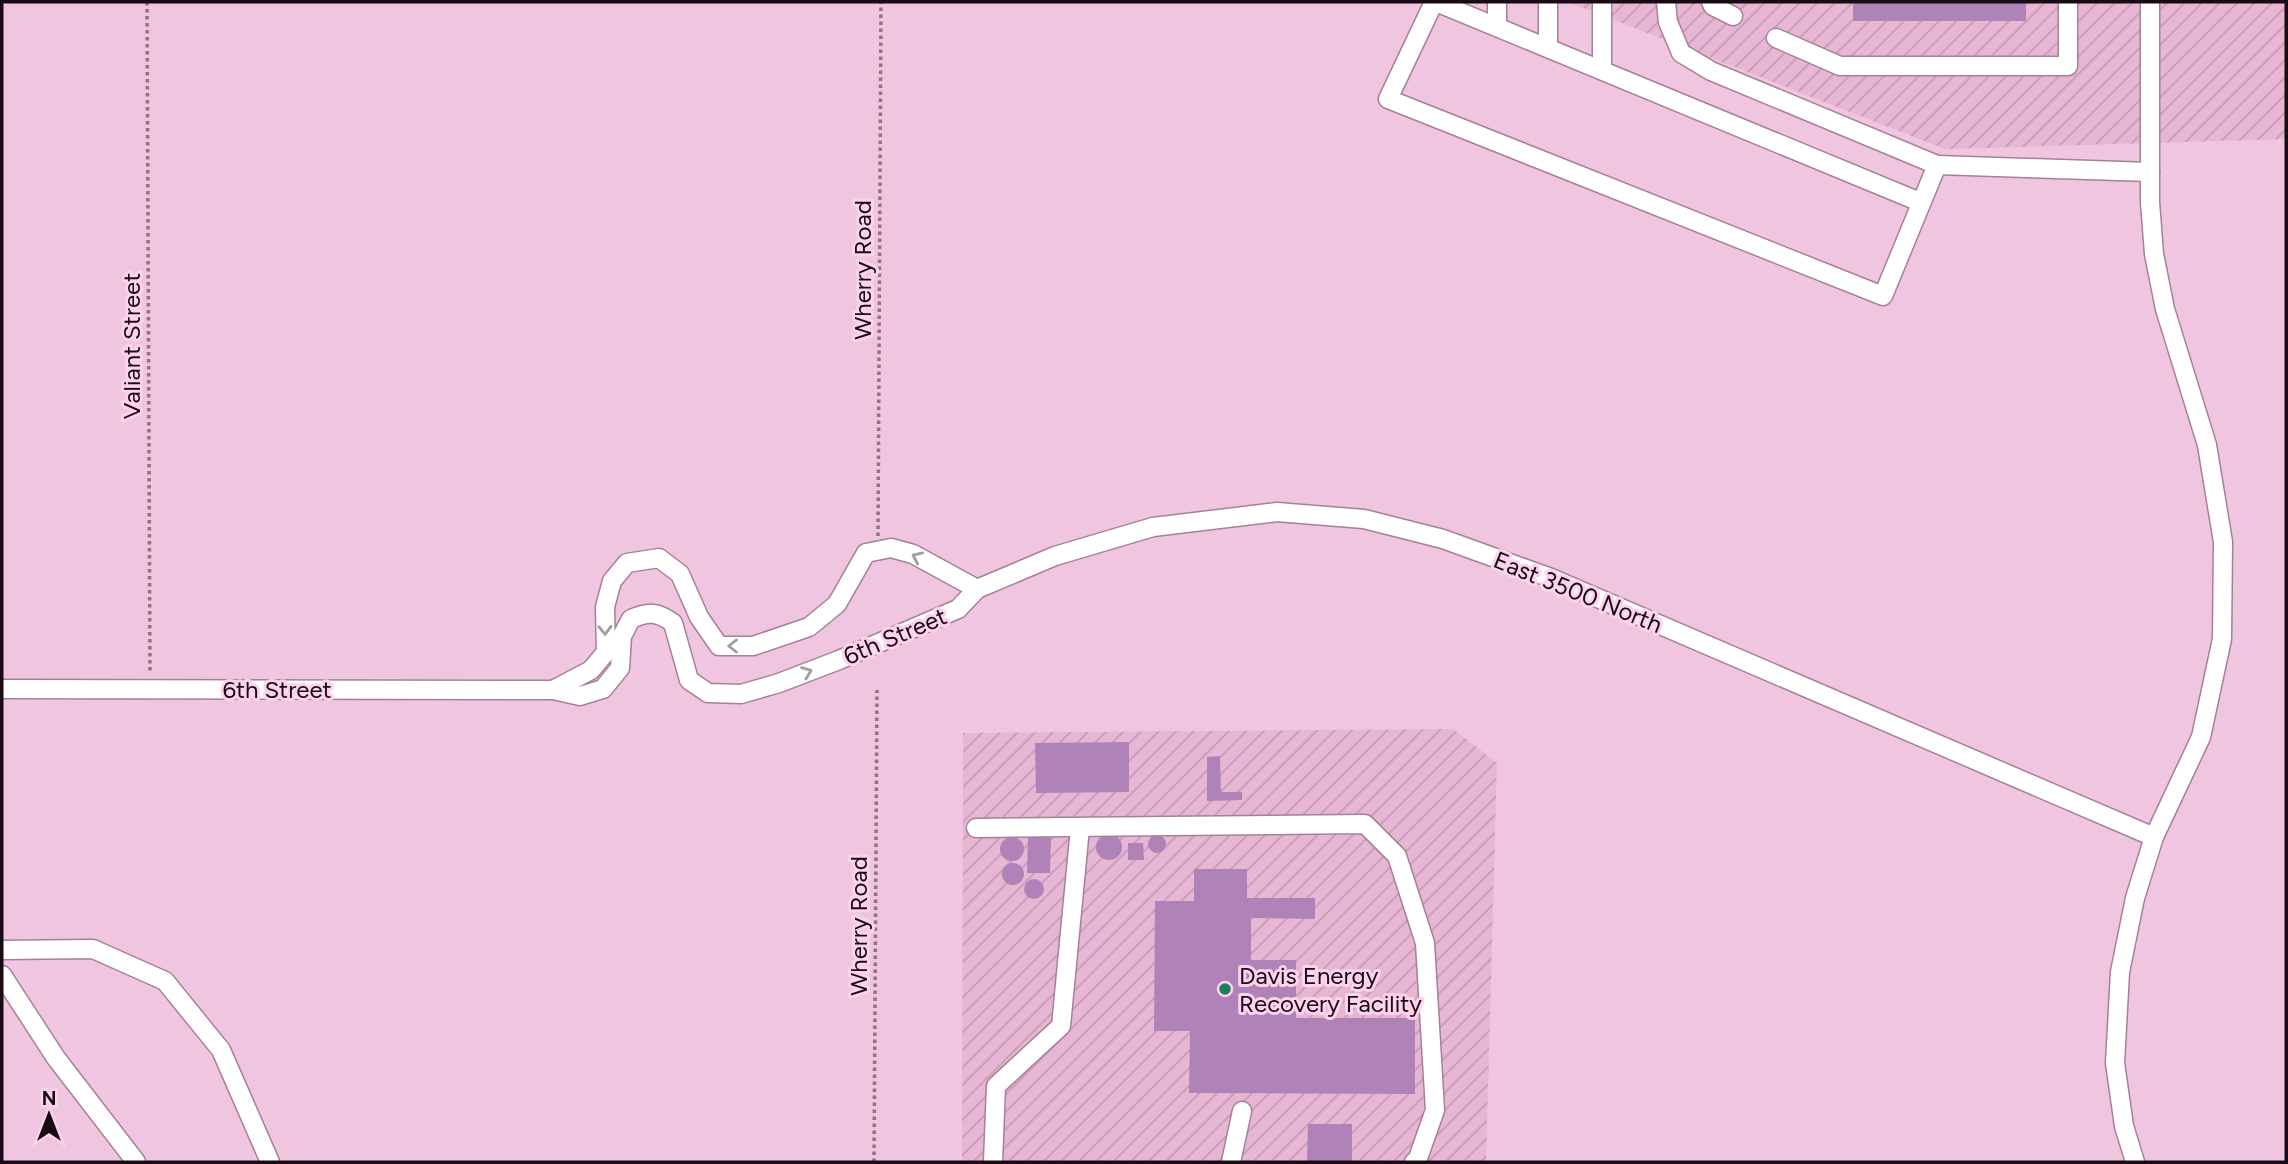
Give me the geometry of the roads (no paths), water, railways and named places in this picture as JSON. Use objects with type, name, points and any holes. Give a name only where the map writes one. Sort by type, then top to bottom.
[{"type":"street","points":[[1920,202],[1435,2],[1388,99],[1883,296],[1937,165]]},
{"type":"street","points":[[1497,2],[1497,26]]},
{"type":"street","points":[[1548,2],[1548,47]]},
{"type":"street","points":[[1602,2],[1602,70]]},
{"type":"street","points":[[1667,2],[1668,22],[1681,53],[1711,71],[1937,165],[2150,172]]},
{"type":"street","points":[[1711,2],[1713,6],[1733,16]]},
{"type":"street","points":[[1776,38],[1840,66],[2068,66],[2068,2]]},
{"type":"street","points":[[2135,1162],[2124,1126],[2115,1063],[2120,971],[2135,898],[2154,837],[2201,737],[2222,639],[2223,542],[2207,445],[2165,309],[2154,254],[2150,202],[2150,2]]},
{"type":"street","name":"East 3500 North","points":[[977,589],[1055,556],[1153,527],[1277,512],[1364,519],[1443,539],[1551,579],[2154,837]]},
{"type":"street","name":"6th Street","points":[[2,689],[553,690],[580,696],[603,689],[620,667],[622,636],[631,619],[645,613],[660,613],[673,623],[689,680],[708,693],[741,694],[839,660],[958,609],[977,589],[913,554],[891,548],[866,554],[837,604],[809,627],[753,646],[719,646],[699,617],[680,574],[659,558],[627,563],[612,581],[605,607],[606,652],[591,670],[553,690]]},
{"type":"street","points":[[976,828],[1365,824],[1398,856],[1425,943],[1435,1110],[1417,1161],[1414,1162]]},
{"type":"street","points":[[993,1162],[996,1086],[1061,1026],[1080,828]]},
{"type":"street","points":[[2,950],[93,949],[165,981],[221,1050],[270,1162]]},
{"type":"street","points":[[2,975],[56,1058],[136,1162]]},
{"type":"street","points":[[1231,1162],[1241,1111]]},
{"type":"place","name":"Davis Energy Recovery Facility","points":[[1225,989]]}]
